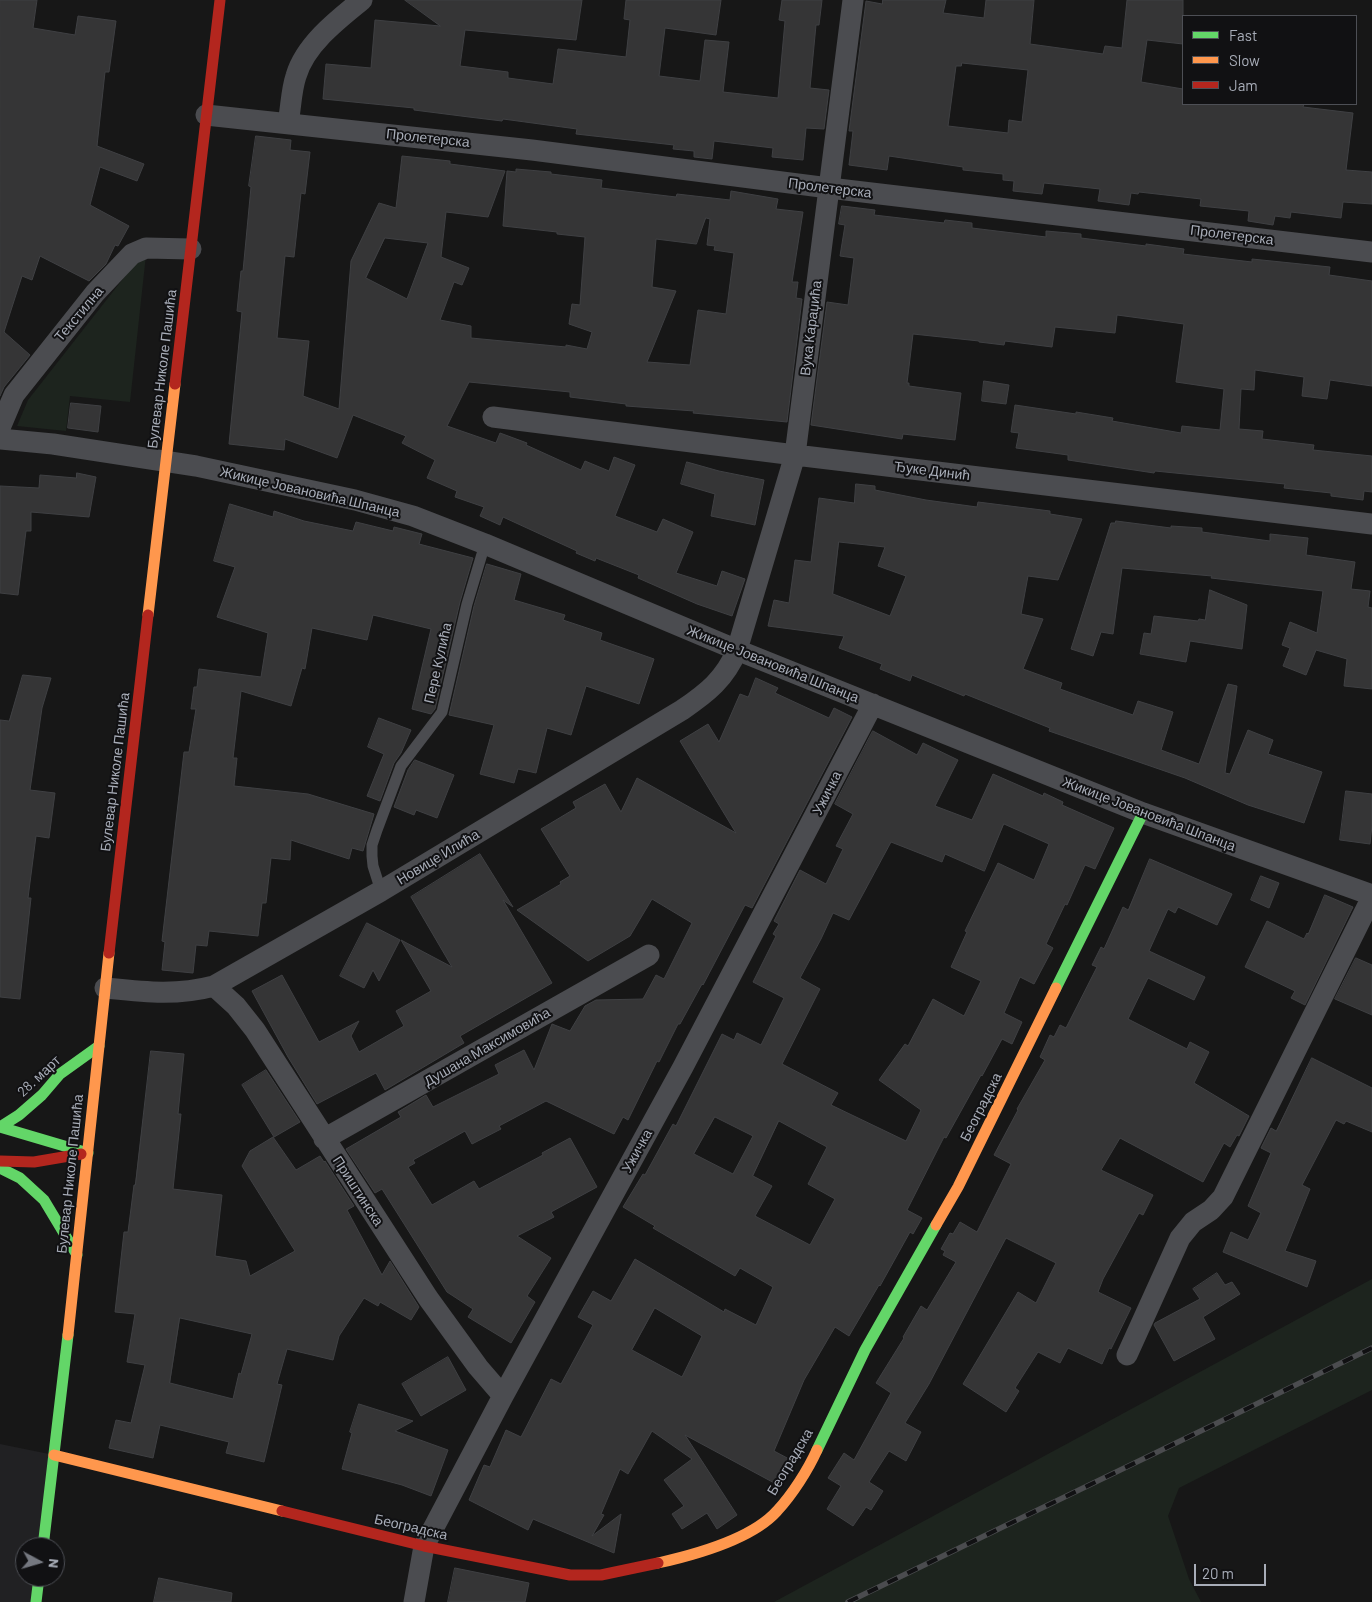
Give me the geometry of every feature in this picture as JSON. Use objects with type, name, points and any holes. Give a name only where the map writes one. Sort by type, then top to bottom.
[{"type":"street","name":"Булевар Николе Пашића","points":[[44,1537],[77,1256],[105,988],[220,0]]},
{"type":"street","points":[[206,115],[288,123],[296,77],[301,65],[315,43],[335,22],[362,0]]},
{"type":"street","name":"Вука Караџића","points":[[737,650],[795,455],[853,0]]},
{"type":"street","name":"Пролетерска","points":[[288,123],[532,150],[829,188],[1372,252]]},
{"type":"street","name":"Текстилна","points":[[0,428],[14,395],[94,294],[132,254],[146,248],[191,249]]},
{"type":"street","name":"Ђуке Динић","points":[[493,417],[1372,524]]},
{"type":"street","name":"Жикице Јовановића Шпанца","points":[[0,439],[53,444],[166,461],[355,500],[413,516],[485,544],[737,650],[1143,813],[1372,896],[1223,1196],[1211,1210],[1193,1222],[1180,1238],[1127,1355]]},
{"type":"street","name":"Новице Илића","points":[[105,988],[170,993],[193,991],[214,986],[382,891],[682,710],[719,681],[731,664],[737,650]]},
{"type":"street","name":"Ужичка","points":[[414,1602],[424,1546],[503,1396],[683,1067],[873,704]]},
{"type":"street","name":"Београдска","points":[[54,1456],[424,1546],[570,1575],[601,1575],[667,1561],[714,1548],[760,1525],[777,1512],[814,1457],[865,1350],[958,1187],[1143,813]]},
{"type":"street","name":"Душана Максимовића","points":[[324,1139],[649,955]]},
{"type":"street","name":"Приштинска","points":[[214,986],[236,1006],[255,1030],[428,1298],[478,1367],[503,1396]]},
{"type":"street","name":"28. март","points":[[0,1127],[19,1115],[42,1095],[60,1074],[99,1046]]},
{"type":"street","points":[[0,1127],[33,1135],[54,1144],[88,1153]]},
{"type":"street","points":[[0,1161],[34,1162],[88,1153]]},
{"type":"street","points":[[0,1168],[20,1178],[44,1200],[77,1256]]},
{"type":"street","points":[[36,1602],[38,1587]]},
{"type":"lane","name":"Пере Кулића","points":[[382,891],[373,866],[372,856],[372,845],[376,830],[401,766],[442,712],[467,604],[485,544]]},
{"type":"shaded area","points":[[146,255],[130,402],[70,396],[66,431],[17,426],[28,400],[137,261]]},
{"type":"shaded area","points":[[1372,1279],[1372,1390],[1179,1488],[1168,1516],[1189,1579],[1201,1602],[774,1602]]},
{"type":"shaded area","points":[[0,1444],[54,1455],[44,1537],[15,1537],[15,1587],[38,1587],[36,1602],[0,1602]]},
{"type":"building","points":[[0,0],[37,0],[33,28],[75,35],[78,16],[116,21],[109,72],[105,72],[97,146],[144,164],[137,181],[100,167],[90,205],[129,226],[118,246],[115,245],[106,264],[89,281],[40,256],[32,280],[22,276],[4,332],[30,355],[4,387],[0,396]]},
{"type":"building","points":[[405,0],[582,0],[576,40],[465,30],[460,66],[508,72],[508,78],[553,84],[558,49],[626,57],[630,20],[624,19],[626,0],[721,0],[716,35],[665,28],[659,76],[700,81],[705,40],[729,42],[723,92],[778,98],[785,21],[779,20],[782,0],[822,0],[819,25],[816,25],[810,88],[829,90],[824,129],[806,128],[803,160],[772,157],[773,148],[714,141],[712,159],[694,157],[694,151],[673,149],[674,145],[576,134],[577,129],[414,110],[414,108],[323,99],[326,64],[371,68],[375,20],[440,26]]},
{"type":"building","points":[[883,0],[946,0],[943,13],[984,18],[986,0],[1034,0],[1030,44],[1103,54],[1105,46],[1122,48],[1127,0],[1183,0],[1182,44],[1147,40],[1141,82],[1182,89],[1182,105],[1304,105],[1303,107],[1353,113],[1346,170],[1372,172],[1372,204],[1343,202],[1341,218],[1291,212],[1290,218],[1275,216],[1273,225],[1248,221],[1249,211],[1200,206],[1201,199],[1139,192],[1138,194],[1131,193],[1129,205],[1098,201],[1100,189],[1044,183],[1042,194],[1013,191],[1014,181],[1003,180],[1003,174],[963,170],[963,167],[889,156],[887,170],[849,165],[853,131],[849,131],[866,1],[882,4]],"holes":[[[962,63],[1028,70],[1022,122],[1009,120],[1008,133],[948,126],[956,66],[961,66]]]},
{"type":"building","points":[[256,136],[291,140],[290,150],[310,152],[305,194],[301,193],[294,257],[285,256],[277,338],[309,341],[303,396],[339,409],[351,261],[379,203],[396,208],[402,156],[450,161],[450,164],[505,171],[488,217],[446,212],[441,257],[469,268],[462,285],[454,282],[440,320],[471,326],[471,338],[566,347],[566,345],[587,349],[592,332],[569,324],[572,304],[580,305],[585,237],[503,226],[507,171],[516,172],[516,169],[551,172],[551,174],[602,180],[601,188],[676,197],[677,194],[730,200],[731,191],[778,199],[776,209],[803,212],[792,282],[798,282],[796,298],[802,299],[787,422],[693,413],[694,411],[626,406],[626,404],[570,397],[570,392],[469,382],[447,426],[496,443],[500,433],[527,443],[526,445],[581,470],[585,461],[609,471],[614,457],[635,465],[615,516],[657,532],[663,519],[693,532],[676,573],[717,586],[722,571],[745,579],[732,616],[697,604],[638,578],[639,575],[596,558],[595,561],[576,553],[577,551],[503,517],[500,525],[480,516],[484,507],[455,497],[457,491],[427,478],[435,460],[402,443],[406,436],[353,415],[337,458],[285,439],[284,450],[229,444],[242,312],[237,311],[241,271],[243,271],[251,187],[249,186]],"holes":[[[706,218],[710,219],[707,245],[715,246],[714,250],[734,253],[726,314],[698,310],[690,365],[647,362],[676,291],[652,287],[656,239],[696,244]],[[385,238],[428,243],[407,299],[366,278]]]},
{"type":"building","points":[[842,206],[875,210],[874,215],[944,223],[945,220],[972,223],[972,228],[1046,237],[1046,231],[1081,234],[1081,238],[1184,249],[1183,254],[1252,262],[1252,259],[1330,267],[1329,275],[1372,281],[1372,386],[1330,380],[1327,399],[1302,396],[1304,377],[1255,370],[1254,390],[1241,389],[1239,429],[1263,431],[1262,439],[1314,445],[1313,450],[1372,456],[1372,492],[1364,491],[1363,500],[1331,496],[1331,493],[1284,488],[1285,484],[1155,471],[1154,473],[1068,460],[1068,455],[1016,448],[1019,433],[1011,432],[1015,405],[1113,418],[1112,421],[1181,433],[1182,426],[1220,430],[1224,389],[1176,382],[1184,324],[1117,315],[1115,333],[1055,327],[1052,347],[1005,341],[1004,345],[913,334],[907,383],[909,383],[909,386],[961,393],[955,440],[903,434],[902,439],[811,425],[827,302],[848,305],[854,258],[840,256],[845,225],[839,224]]},
{"type":"building","points":[[984,381],[1009,385],[1006,404],[982,401]]},
{"type":"building","points":[[71,403],[101,406],[98,432],[68,428]]},
{"type":"building","points":[[687,462],[764,480],[755,525],[711,516],[715,494],[681,484]]},
{"type":"building","points":[[77,473],[96,477],[89,517],[31,512],[31,531],[26,531],[18,595],[0,593],[0,486],[39,488],[40,475],[76,478]]},
{"type":"building","points":[[856,484],[875,486],[875,490],[926,500],[977,507],[978,502],[1050,511],[1050,514],[1082,519],[1058,580],[1028,576],[1021,614],[1043,619],[1023,669],[1062,683],[1060,689],[1133,715],[1138,701],[1173,712],[1161,750],[1199,764],[1228,684],[1237,686],[1225,773],[1230,774],[1248,730],[1273,740],[1268,754],[1322,772],[1304,823],[1248,805],[1185,778],[1049,731],[1050,728],[965,694],[964,696],[912,675],[910,681],[880,669],[882,664],[839,648],[844,636],[768,626],[774,600],[789,603],[795,560],[811,562],[819,498],[854,503]],"holes":[[[839,542],[885,547],[878,566],[906,576],[890,616],[833,594]]]},
{"type":"building","points":[[230,504],[273,517],[274,511],[304,521],[353,531],[356,522],[393,531],[394,527],[422,534],[419,544],[473,558],[460,602],[435,709],[431,714],[412,709],[431,629],[373,615],[367,640],[312,628],[305,669],[302,668],[291,706],[241,691],[233,758],[237,758],[234,786],[308,794],[374,814],[363,851],[352,848],[349,859],[291,840],[290,860],[271,858],[266,903],[262,903],[258,936],[209,931],[207,946],[196,945],[193,973],[162,970],[165,942],[162,941],[184,752],[189,752],[196,709],[191,709],[194,687],[197,687],[199,669],[261,677],[268,633],[217,617],[235,567],[214,561]]},
{"type":"building","points":[[1116,521],[1171,528],[1171,526],[1202,528],[1202,532],[1270,541],[1270,534],[1308,538],[1306,555],[1355,562],[1351,589],[1370,591],[1368,607],[1372,608],[1372,689],[1344,686],[1347,659],[1316,650],[1306,675],[1283,666],[1290,648],[1282,645],[1290,622],[1317,633],[1323,591],[1211,578],[1212,576],[1122,568],[1113,634],[1101,632],[1093,656],[1071,649],[1111,523]]},
{"type":"building","points":[[487,564],[521,574],[514,600],[565,615],[563,620],[602,633],[600,640],[654,659],[639,704],[586,686],[571,735],[547,728],[536,773],[518,769],[514,783],[480,774],[494,725],[449,715],[474,606]]},
{"type":"building","points":[[1210,590],[1247,605],[1242,649],[1190,641],[1186,662],[1140,654],[1144,633],[1151,634],[1154,616],[1198,621],[1199,619],[1205,620]]},
{"type":"building","points":[[23,675],[51,678],[42,708],[30,790],[55,793],[49,838],[36,836],[28,898],[31,898],[20,999],[0,997],[0,720],[9,721]]},
{"type":"building","points":[[756,678],[778,688],[775,693],[829,718],[834,708],[852,717],[752,908],[745,905],[703,985],[680,1024],[678,1024],[659,1062],[657,1061],[628,1120],[623,1117],[614,1134],[546,1101],[499,1126],[501,1129],[472,1144],[465,1131],[413,1160],[415,1163],[408,1167],[432,1205],[474,1181],[479,1189],[543,1155],[542,1153],[570,1138],[597,1187],[551,1212],[554,1217],[517,1236],[551,1258],[527,1296],[535,1302],[511,1343],[468,1317],[473,1309],[447,1292],[382,1189],[375,1193],[346,1149],[401,1117],[398,1112],[426,1095],[433,1107],[499,1074],[495,1065],[524,1050],[534,1070],[552,1024],[570,1031],[585,1006],[596,1000],[643,999],[656,975],[664,979],[692,923],[652,899],[630,936],[588,961],[517,910],[561,884],[560,882],[570,876],[541,829],[576,808],[573,802],[605,784],[621,812],[637,778],[736,833],[680,741],[708,724],[719,742],[740,694],[748,697]]},
{"type":"building","points":[[379,718],[411,730],[401,753],[394,763],[380,801],[367,796],[384,754],[368,747]]},
{"type":"building","points":[[873,731],[917,755],[923,743],[958,760],[935,806],[972,820],[993,774],[1043,796],[1044,793],[1063,802],[1062,805],[1114,828],[1095,869],[1085,865],[1067,905],[1065,904],[1046,944],[1053,948],[1034,984],[1020,977],[1004,1013],[1022,1022],[1012,1044],[1002,1039],[946,1138],[944,1137],[907,1210],[922,1218],[913,1234],[910,1232],[849,1336],[835,1327],[804,1380],[774,1451],[791,1460],[778,1485],[685,1435],[737,1515],[717,1529],[707,1513],[682,1529],[672,1514],[684,1506],[664,1480],[692,1459],[652,1431],[628,1474],[620,1469],[601,1514],[604,1515],[592,1536],[621,1514],[614,1553],[533,1519],[528,1530],[469,1500],[484,1465],[490,1467],[506,1430],[521,1437],[551,1379],[561,1384],[593,1325],[578,1317],[593,1291],[611,1301],[635,1259],[724,1312],[725,1309],[756,1325],[773,1287],[740,1268],[735,1276],[653,1228],[655,1226],[623,1207],[643,1174],[645,1175],[673,1124],[676,1126],[722,1034],[734,1040],[737,1033],[761,1045],[784,998],[753,982],[776,936],[773,934],[779,924],[774,921],[800,870],[826,884],[843,849],[836,846],[853,814],[835,804]],"holes":[[[1004,824],[1049,844],[1034,880],[998,863],[965,931],[967,932],[951,967],[981,981],[964,1016],[933,999],[908,1046],[905,1044],[879,1080],[921,1110],[906,1141],[831,1105],[838,1093],[782,1064],[820,989],[800,978],[833,913],[849,920],[891,842],[942,862],[945,854],[984,871]],[[715,1117],[753,1136],[733,1174],[694,1154]],[[779,1121],[827,1147],[808,1184],[835,1199],[810,1245],[755,1216],[772,1186],[753,1176]],[[655,1308],[702,1336],[682,1377],[632,1350]]]},
{"type":"building","points":[[415,760],[454,775],[437,818],[416,810],[414,815],[394,807],[408,770]]},
{"type":"building","points":[[1346,791],[1372,794],[1370,844],[1340,840]]},
{"type":"building","points":[[480,854],[513,907],[503,900],[552,983],[460,1036],[464,1043],[385,1090],[376,1073],[317,1104],[288,1057],[252,991],[282,975],[319,1042],[359,1021],[351,1036],[359,1052],[404,1026],[396,1011],[431,991],[401,940],[452,967],[411,897]]},
{"type":"building","points":[[1150,859],[1232,894],[1217,925],[1178,907],[1175,913],[1168,909],[1149,951],[1205,977],[1194,1000],[1148,978],[1128,1019],[1187,1049],[1190,1042],[1209,1052],[1194,1083],[1249,1116],[1239,1136],[1237,1135],[1230,1147],[1224,1143],[1203,1182],[1120,1138],[1101,1170],[1153,1195],[1143,1215],[1139,1213],[1103,1279],[1098,1292],[1131,1308],[1102,1364],[1068,1348],[1060,1363],[1038,1352],[1015,1388],[1019,1391],[1006,1412],[963,1384],[1018,1292],[1036,1303],[1056,1263],[1006,1238],[929,1384],[905,1423],[921,1432],[906,1461],[889,1451],[869,1482],[883,1491],[871,1510],[866,1507],[853,1526],[827,1509],[841,1486],[828,1478],[844,1453],[854,1460],[891,1393],[876,1383],[921,1306],[927,1310],[956,1262],[943,1255],[945,1251],[941,1249],[950,1233],[953,1234],[960,1222],[977,1232],[1011,1164],[994,1155],[1045,1060],[1040,1057],[1050,1035],[1054,1037],[1060,1025],[1066,1028],[1097,967],[1092,965],[1101,947],[1104,949],[1123,907],[1128,910]]},
{"type":"building","points":[[1261,876],[1279,883],[1269,908],[1251,900]]},
{"type":"building","points":[[1325,895],[1353,907],[1305,1005],[1291,998],[1295,991],[1245,967],[1267,921],[1304,939]]},
{"type":"building","points":[[367,923],[400,940],[379,981],[373,970],[364,988],[340,976]]},
{"type":"building","points":[[1356,958],[1372,965],[1372,1015],[1335,999]]},
{"type":"building","points":[[151,1051],[184,1054],[178,1114],[181,1114],[173,1189],[222,1195],[215,1256],[246,1261],[250,1276],[295,1251],[242,1166],[250,1151],[273,1137],[296,1170],[320,1156],[325,1161],[354,1206],[347,1210],[382,1275],[390,1261],[419,1307],[411,1320],[380,1302],[378,1306],[364,1298],[339,1336],[333,1360],[287,1349],[277,1384],[282,1385],[264,1462],[226,1453],[229,1442],[160,1425],[153,1458],[109,1448],[116,1420],[131,1423],[145,1365],[127,1362],[135,1314],[115,1312],[124,1232],[128,1232]],"holes":[[[180,1318],[252,1334],[241,1374],[239,1373],[233,1399],[170,1383]]]},
{"type":"building","points":[[1312,1058],[1372,1088],[1372,1132],[1346,1121],[1344,1124],[1336,1120],[1302,1185],[1310,1189],[1285,1251],[1316,1261],[1307,1287],[1223,1252],[1231,1232],[1248,1240],[1261,1213],[1248,1206],[1271,1153],[1261,1148],[1271,1128],[1276,1131]]},
{"type":"building","points":[[266,1070],[300,1122],[274,1137],[242,1085]]},
{"type":"building","points":[[1217,1273],[1225,1285],[1232,1282],[1240,1294],[1203,1317],[1215,1339],[1174,1361],[1154,1325],[1200,1299],[1193,1289]]},
{"type":"building","points":[[448,1357],[466,1390],[421,1416],[402,1384]]},
{"type":"building","points":[[359,1404],[413,1421],[395,1431],[448,1450],[431,1496],[402,1485],[342,1469],[352,1433],[350,1432]]},
{"type":"building","points":[[455,1568],[529,1583],[525,1602],[448,1602]]},
{"type":"building","points":[[159,1578],[232,1593],[231,1602],[154,1602]]},
{"type":"railway","points":[[848,1602],[1372,1348]]},
{"type":"traffic: fast","points":[[1056,988],[1143,813]]},
{"type":"traffic: fast","points":[[0,1127],[19,1115],[42,1095],[60,1074],[99,1046]]},
{"type":"traffic: fast","points":[[0,1127],[88,1153]]},
{"type":"traffic: fast","points":[[0,1168],[20,1178],[44,1200],[77,1255]]},
{"type":"traffic: fast","points":[[817,1450],[865,1350],[936,1225]]},
{"type":"traffic: fast","points":[[44,1537],[68,1335]]},
{"type":"traffic: fast","points":[[36,1602],[38,1587]]},
{"type":"traffic: slow","points":[[148,615],[175,384]]},
{"type":"traffic: slow","points":[[68,1335],[109,953]]},
{"type":"traffic: slow","points":[[936,1225],[958,1187],[1056,988]]},
{"type":"traffic: slow","points":[[658,1563],[705,1550],[738,1538],[766,1521],[783,1505],[794,1490],[817,1450]]},
{"type":"traffic: slow","points":[[54,1455],[282,1511]]},
{"type":"traffic: jam","points":[[175,384],[220,0]]},
{"type":"traffic: jam","points":[[109,953],[148,615]]},
{"type":"traffic: jam","points":[[0,1161],[34,1162],[81,1154]]},
{"type":"traffic: jam","points":[[282,1511],[424,1546],[570,1575],[601,1575],[658,1563]]}]
